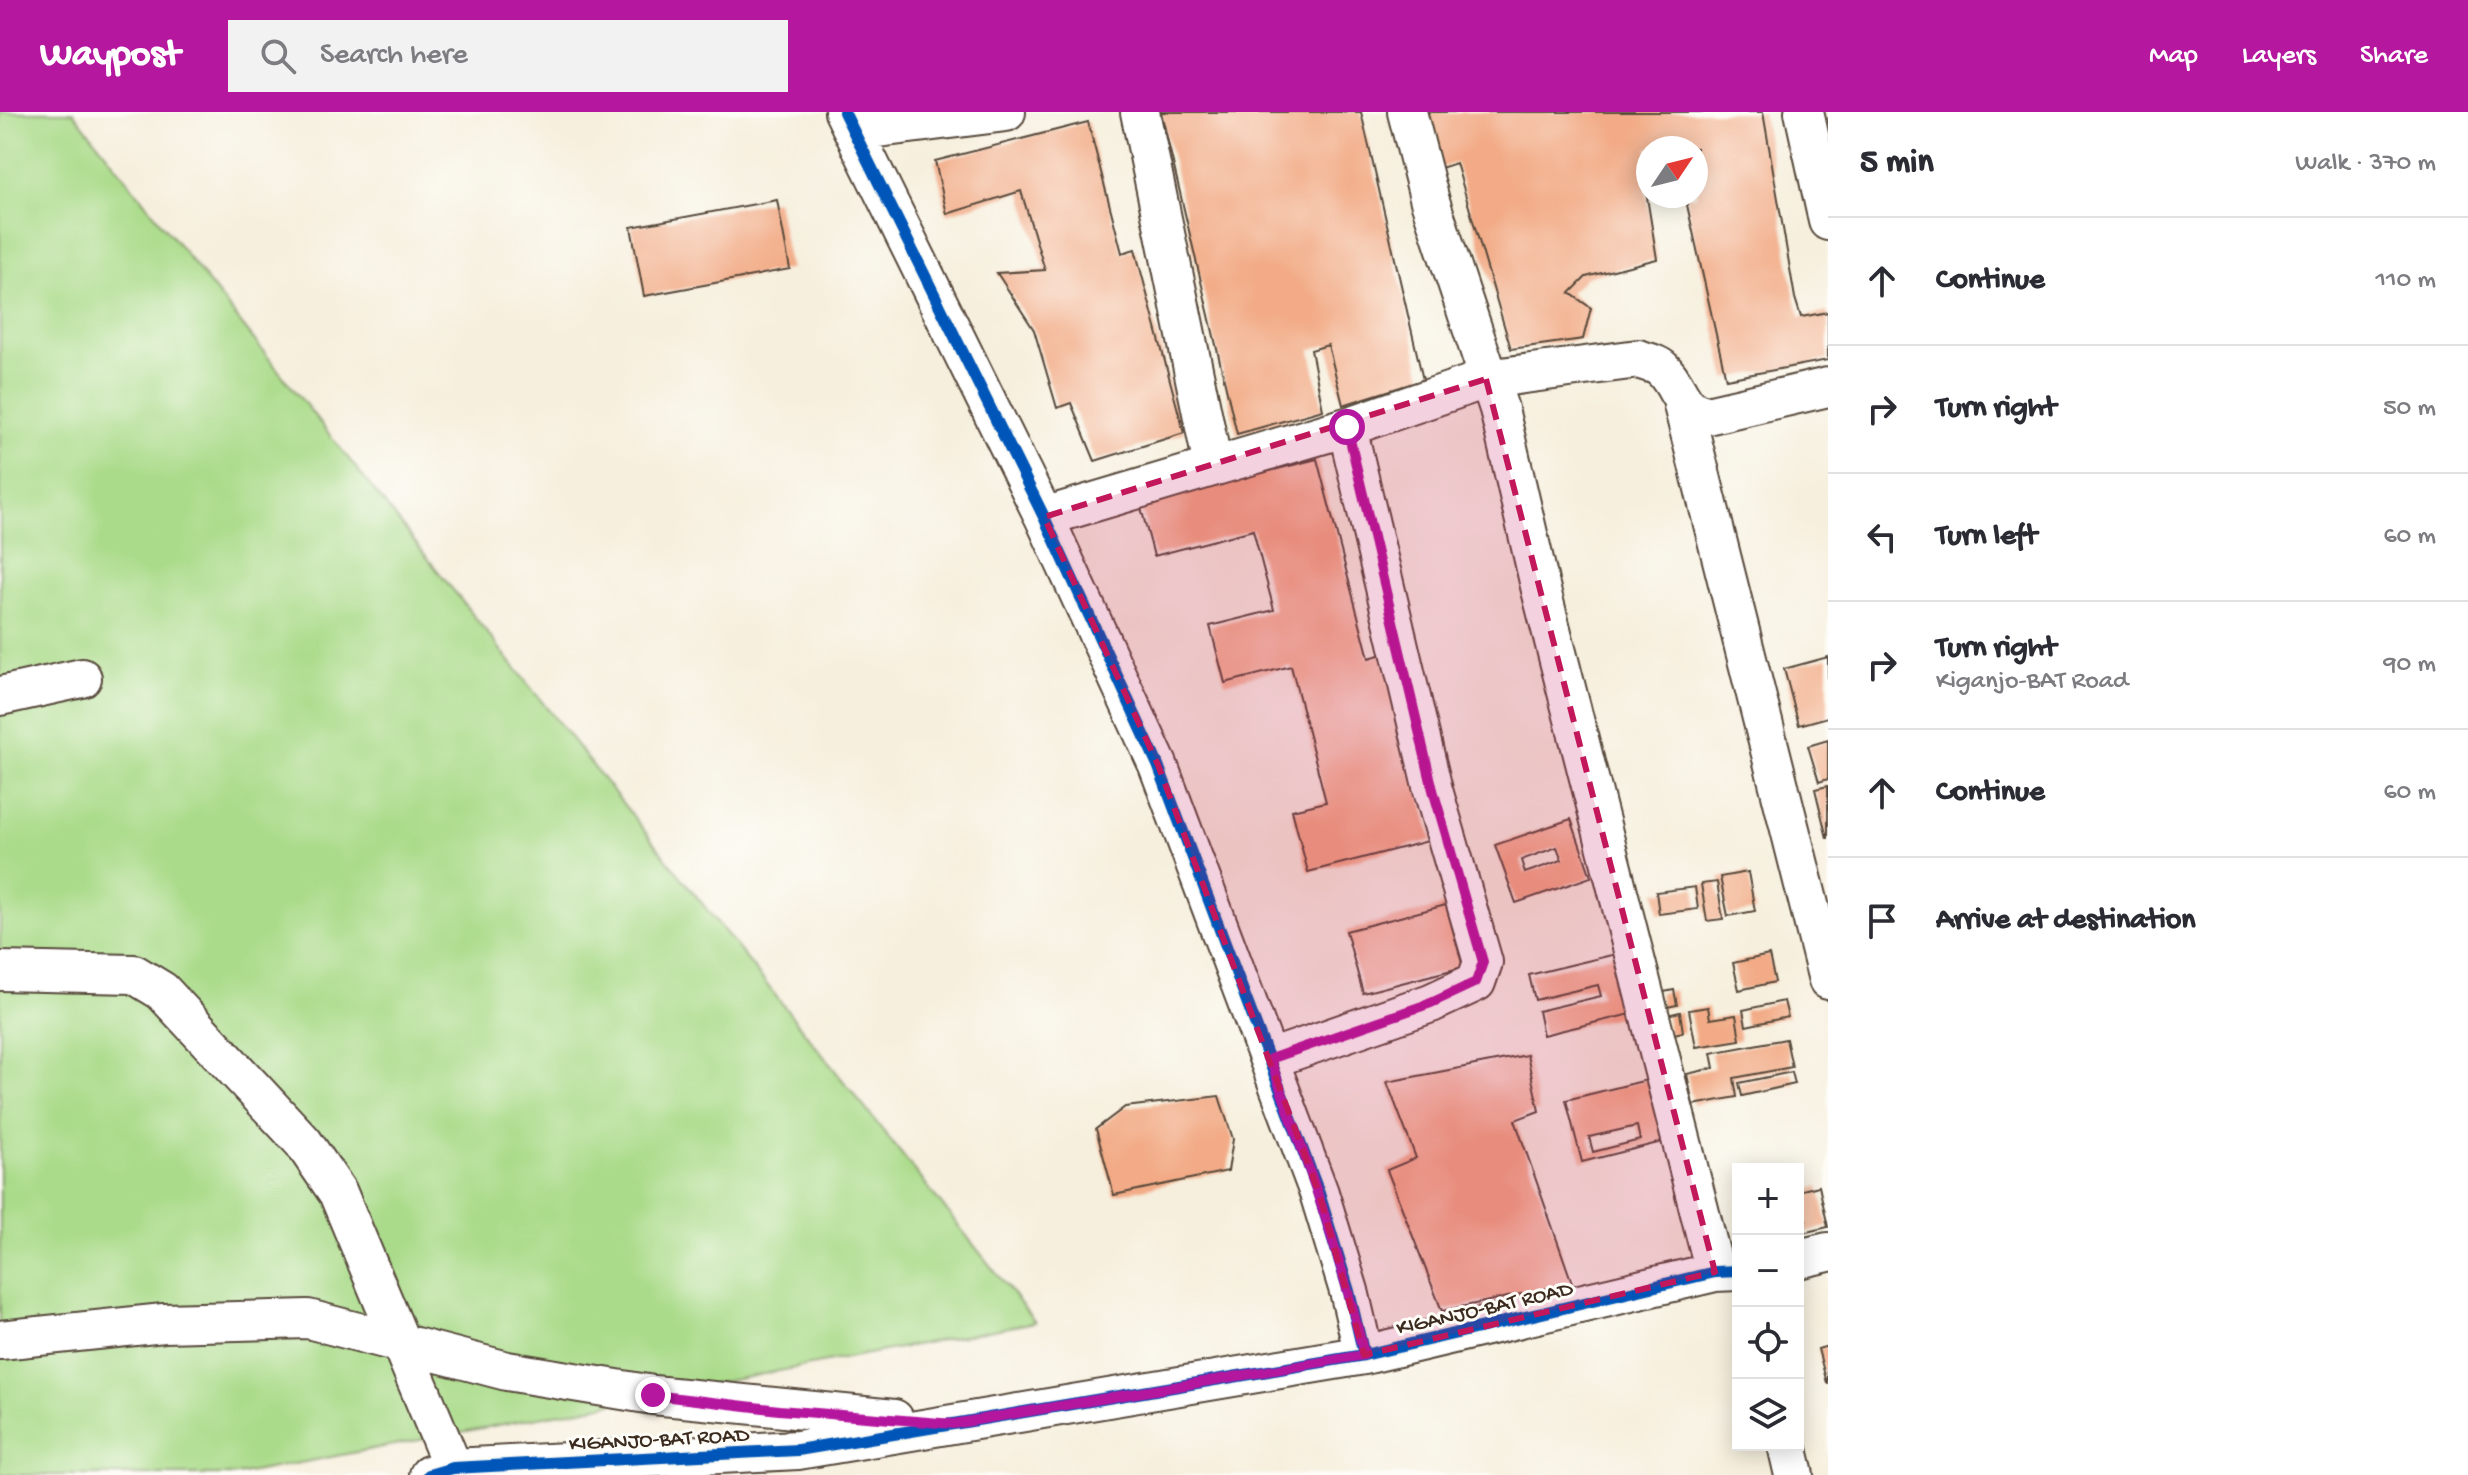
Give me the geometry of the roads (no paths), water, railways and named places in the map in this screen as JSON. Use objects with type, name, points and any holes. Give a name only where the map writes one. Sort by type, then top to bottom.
[{"type":"street","points":[[1006,112],[849,122],[1044,517],[1158,765],[1319,1193],[1349,1291],[1364,1355]]},
{"type":"street","points":[[1140,112],[1213,466]]},
{"type":"street","points":[[1407,112],[1430,201],[1486,379],[1499,409],[1540,586],[1726,1272]]},
{"type":"street","points":[[1804,112],[1828,221]]},
{"type":"street","points":[[1044,517],[1347,427],[1486,379],[1638,359],[1661,367],[1676,388],[1683,405],[1828,980]]},
{"type":"street","points":[[1683,405],[1696,414],[1707,415],[1828,387]]},
{"type":"street","points":[[1270,1059],[1431,1003],[1476,982],[1483,962],[1433,790],[1347,427]]},
{"type":"street","points":[[0,696],[82,678]]},
{"type":"street","points":[[0,971],[134,974],[162,991],[323,1169],[338,1193],[401,1343],[441,1471]]},
{"type":"street","points":[[1804,1258],[1828,1252]]},
{"type":"street","name":"KIGANJO-BAT ROAD","points":[[441,1471],[800,1462],[953,1424],[1364,1355],[1726,1272]]},
{"type":"street","points":[[0,1340],[164,1323],[308,1319],[507,1371],[653,1395],[779,1410],[953,1424]]},
{"type":"street","points":[[1788,1451],[1794,1475]]}]
